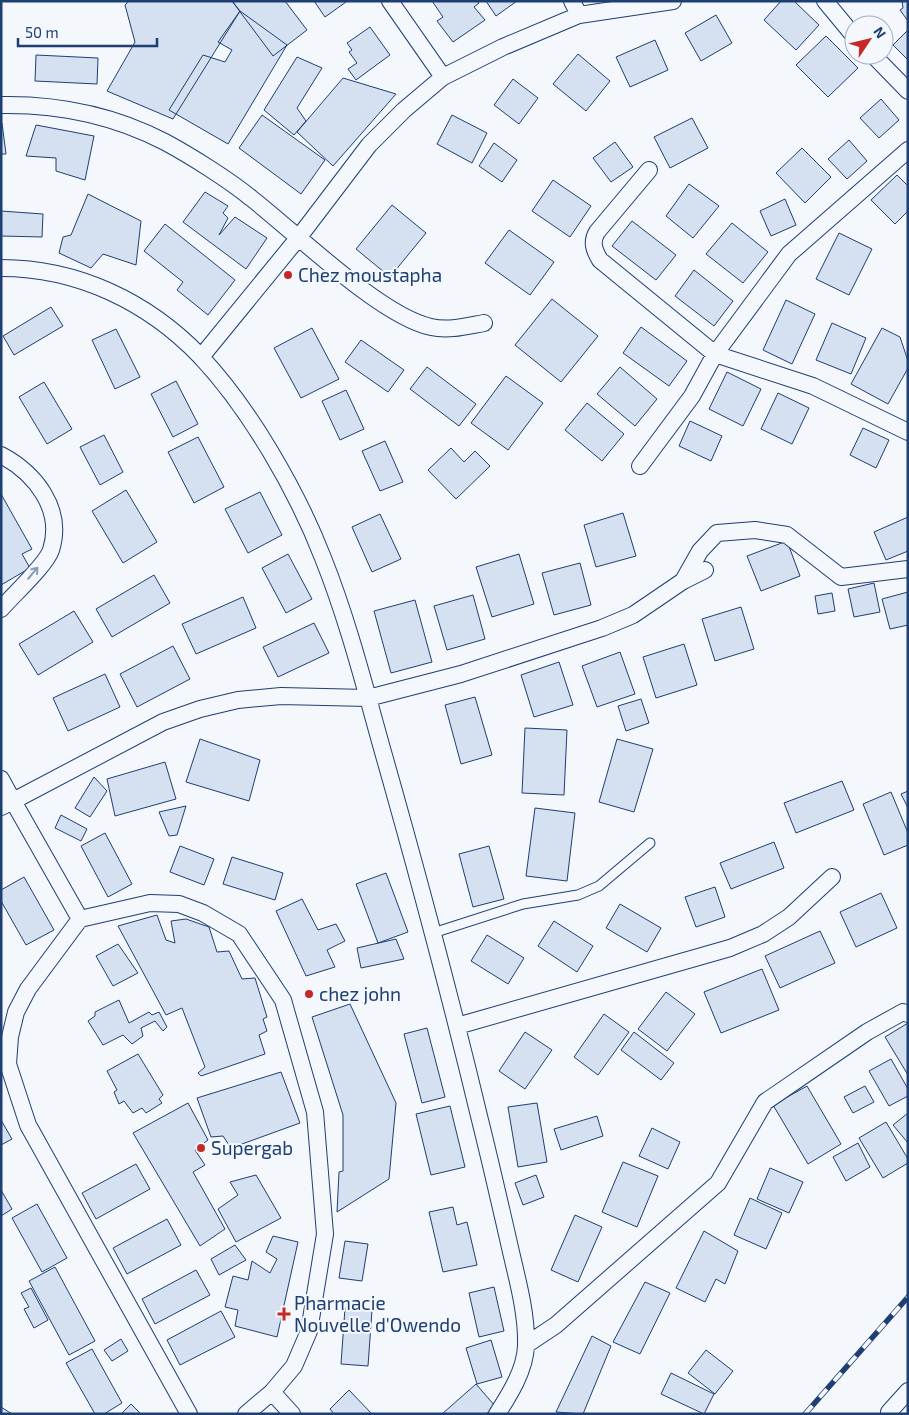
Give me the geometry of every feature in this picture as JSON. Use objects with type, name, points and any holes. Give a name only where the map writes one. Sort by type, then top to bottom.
[{"type":"street","points":[[390,1],[443,77]]},
{"type":"street","points":[[201,357],[299,237],[369,145],[404,110],[443,77],[576,8],[673,1]]},
{"type":"street","points":[[825,1],[844,24]]},
{"type":"street","points":[[883,65],[908,91]]},
{"type":"street","points":[[1,105],[60,108],[102,116],[132,126],[167,143],[249,196],[358,286],[398,314],[431,327],[466,327],[484,322]]},
{"type":"street","points":[[640,466],[692,396],[715,354],[789,254],[908,150]]},
{"type":"street","points":[[649,170],[593,239],[594,251],[600,260],[715,354],[813,386],[908,432]]},
{"type":"street","points":[[1,268],[59,274],[102,287],[141,307],[173,331],[201,357],[227,389],[259,436],[295,496],[326,566],[344,616],[368,698],[457,1026],[521,1298],[526,1345],[522,1367],[497,1414]]},
{"type":"street","points":[[1,455],[14,462],[40,486],[54,521],[50,551],[1,609]]},
{"type":"street","points":[[683,581],[700,551],[717,533],[755,530],[787,535],[841,577],[908,569]]},
{"type":"street","points":[[7,804],[163,722],[200,709],[238,700],[281,696],[368,698],[461,674],[602,628],[633,615],[683,581],[705,570]]},
{"type":"street","points":[[1,780],[7,804],[80,919]]},
{"type":"street","points":[[457,1026],[730,948],[763,934],[789,917],[832,877]]},
{"type":"street","points":[[189,1414],[28,1124],[8,1064],[10,1037],[16,1012],[28,989],[80,919],[150,902],[179,904],[203,913],[239,934],[284,1000],[316,1112],[325,1234],[309,1331],[294,1366],[272,1392],[247,1413]]},
{"type":"street","points":[[526,1345],[556,1325],[718,1183],[765,1102],[867,1032],[902,1012],[908,1014]]},
{"type":"street","points":[[889,1412],[908,1391]]},
{"type":"street","points":[[272,1392],[292,1414]]},
{"type":"lane","points":[[432,933],[523,904],[578,895],[599,886],[650,844]]},
{"type":"building","points":[[129,1],[232,1],[240,11],[173,119],[107,91],[135,42],[125,5]]},
{"type":"building","points":[[232,1],[285,1],[307,30],[273,56]]},
{"type":"building","points":[[314,1],[346,1],[346,2],[325,17]]},
{"type":"building","points":[[432,1],[477,1],[479,3],[474,7],[485,20],[453,42],[437,21],[443,17]]},
{"type":"building","points":[[486,1],[517,1],[496,16]]},
{"type":"building","points":[[781,1],[794,1],[819,25],[796,50],[764,20]]},
{"type":"building","points":[[902,1],[908,1],[908,21],[900,10],[903,8]]},
{"type":"building","points":[[240,11],[287,45],[228,144],[169,110],[203,55],[225,62],[232,50],[218,42]]},
{"type":"building","points":[[716,15],[732,43],[701,61],[685,33]]},
{"type":"building","points":[[370,27],[390,55],[356,80],[348,69],[357,63],[349,52],[352,50],[347,43]]},
{"type":"building","points":[[908,30],[908,60],[894,46]]},
{"type":"building","points":[[826,36],[844,54],[844,65],[855,65],[858,68],[828,97],[796,65]]},
{"type":"building","points":[[655,40],[668,70],[630,87],[616,57]]},
{"type":"building","points":[[578,54],[610,81],[586,111],[553,84]]},
{"type":"building","points":[[36,55],[98,58],[97,84],[35,81]]},
{"type":"building","points":[[297,57],[322,68],[297,108],[306,121],[294,135],[264,110]]},
{"type":"building","points":[[343,78],[396,94],[333,166],[297,132]]},
{"type":"building","points":[[513,79],[538,98],[519,124],[494,105]]},
{"type":"building","points":[[881,99],[899,120],[879,138],[860,118]]},
{"type":"building","points":[[262,115],[325,160],[301,194],[239,148]]},
{"type":"building","points":[[452,115],[487,133],[472,163],[437,144]]},
{"type":"building","points":[[692,118],[708,148],[670,168],[654,137]]},
{"type":"building","points":[[2,123],[6,154],[1,154]]},
{"type":"building","points":[[36,125],[94,136],[85,180],[56,171],[56,158],[26,156]]},
{"type":"building","points":[[849,140],[867,161],[847,179],[828,159]]},
{"type":"building","points":[[615,142],[633,167],[611,182],[593,158]]},
{"type":"building","points":[[494,143],[517,160],[502,182],[479,166]]},
{"type":"building","points":[[802,148],[831,177],[805,203],[776,173]]},
{"type":"building","points":[[897,175],[908,186],[908,211],[895,224],[871,200]]},
{"type":"building","points":[[553,180],[591,206],[570,237],[532,211]]},
{"type":"building","points":[[689,184],[719,206],[693,238],[666,216]]},
{"type":"building","points":[[205,192],[228,206],[223,213],[228,218],[219,235],[235,217],[267,238],[246,269],[183,222]]},
{"type":"building","points":[[88,194],[141,221],[136,265],[103,254],[91,268],[59,253],[63,237],[71,235]]},
{"type":"building","points":[[785,199],[796,225],[771,236],[760,211]]},
{"type":"building","points":[[392,205],[426,233],[390,277],[356,249]]},
{"type":"building","points":[[1,211],[43,214],[42,237],[1,236]]},
{"type":"building","points":[[632,221],[676,255],[656,280],[612,246]]},
{"type":"building","points":[[732,223],[768,252],[743,283],[706,254]]},
{"type":"building","points":[[165,224],[235,280],[208,315],[177,290],[183,282],[144,251]]},
{"type":"building","points":[[509,230],[554,262],[530,295],[485,263]]},
{"type":"building","points":[[839,233],[872,249],[849,295],[816,279]]},
{"type":"building","points":[[694,270],[733,301],[714,326],[675,296]]},
{"type":"building","points":[[552,299],[598,336],[561,382],[515,345]]},
{"type":"building","points":[[786,300],[815,314],[792,364],[763,350]]},
{"type":"building","points":[[51,307],[63,326],[14,355],[3,336]]},
{"type":"building","points":[[832,323],[866,338],[851,374],[816,360]]},
{"type":"building","points":[[641,327],[687,361],[669,386],[623,353]]},
{"type":"building","points":[[312,328],[339,379],[301,398],[274,348]]},
{"type":"building","points":[[882,328],[900,337],[908,361],[908,368],[888,404],[851,384]]},
{"type":"building","points":[[116,329],[140,377],[115,389],[92,340]]},
{"type":"building","points":[[361,340],[404,370],[388,392],[345,362]]},
{"type":"building","points":[[427,367],[476,404],[459,426],[410,389]]},
{"type":"building","points":[[620,367],[657,399],[635,426],[597,394]]},
{"type":"building","points":[[727,372],[761,389],[743,426],[709,409]]},
{"type":"building","points":[[506,376],[543,403],[508,450],[471,423]]},
{"type":"building","points":[[176,381],[198,424],[173,437],[151,394]]},
{"type":"building","points":[[44,382],[72,429],[47,444],[19,397]]},
{"type":"building","points":[[346,390],[364,429],[340,440],[322,401]]},
{"type":"building","points":[[778,393],[809,408],[792,444],[761,429]]},
{"type":"building","points":[[587,403],[624,434],[602,461],[565,430]]},
{"type":"building","points":[[690,421],[722,436],[711,461],[679,446]]},
{"type":"building","points":[[863,428],[889,440],[876,468],[850,455]]},
{"type":"building","points":[[104,435],[123,472],[100,485],[80,447]]},
{"type":"building","points":[[198,437],[224,487],[194,503],[168,452]]},
{"type":"building","points":[[385,441],[403,482],[380,491],[362,451]]},
{"type":"building","points":[[451,448],[464,462],[475,451],[490,466],[456,499],[428,470]]},
{"type":"building","points":[[126,490],[157,542],[123,563],[92,511]]},
{"type":"building","points":[[260,492],[282,535],[248,553],[225,509]]},
{"type":"building","points":[[1,494],[32,549],[22,554],[30,568],[1,585]]},
{"type":"building","points":[[623,513],[636,556],[596,567],[584,525]]},
{"type":"building","points":[[380,514],[401,559],[372,572],[352,527]]},
{"type":"building","points":[[908,517],[908,551],[886,560],[874,532]]},
{"type":"building","points":[[787,541],[800,576],[761,591],[747,556]]},
{"type":"building","points":[[288,554],[312,599],[286,613],[262,568]]},
{"type":"building","points":[[519,554],[534,604],[492,617],[476,567]]},
{"type":"building","points":[[580,563],[591,605],[554,615],[542,573]]},
{"type":"building","points":[[154,575],[170,603],[112,637],[96,609]]},
{"type":"building","points":[[874,583],[880,612],[854,617],[848,589]]},
{"type":"building","points":[[908,592],[908,625],[890,629],[882,599]]},
{"type":"building","points":[[832,593],[835,611],[818,614],[815,596]]},
{"type":"building","points":[[473,595],[485,639],[447,650],[434,606]]},
{"type":"building","points":[[243,597],[256,628],[196,654],[182,624]]},
{"type":"building","points":[[415,600],[432,662],[391,673],[374,611]]},
{"type":"building","points":[[741,607],[754,649],[715,661],[702,619]]},
{"type":"building","points":[[74,611],[93,642],[38,675],[19,644]]},
{"type":"building","points":[[314,623],[329,653],[278,677],[263,647]]},
{"type":"building","points":[[684,644],[697,685],[656,698],[643,657]]},
{"type":"building","points":[[173,646],[190,679],[137,707],[120,674]]},
{"type":"building","points":[[620,652],[635,694],[597,707],[582,666]]},
{"type":"building","points":[[559,662],[573,705],[534,717],[521,675]]},
{"type":"building","points":[[105,674],[120,707],[68,731],[53,698]]},
{"type":"building","points":[[475,697],[492,755],[461,764],[445,705]]},
{"type":"building","points":[[641,699],[649,723],[626,731],[618,706]]},
{"type":"building","points":[[525,728],[567,730],[564,795],[522,793]]},
{"type":"building","points":[[200,739],[260,760],[249,801],[186,782]]},
{"type":"building","points":[[617,739],[653,749],[634,812],[599,802]]},
{"type":"building","points":[[165,762],[176,799],[115,816],[107,779]]},
{"type":"building","points":[[94,777],[107,791],[90,817],[75,808]]},
{"type":"building","points":[[842,781],[854,810],[796,833],[784,803]]},
{"type":"building","points":[[908,791],[908,808],[901,794]]},
{"type":"building","points":[[891,792],[908,833],[908,845],[884,855],[863,804]]},
{"type":"building","points":[[186,806],[177,835],[169,836],[159,812]]},
{"type":"building","points":[[535,808],[575,813],[567,881],[526,876]]},
{"type":"building","points":[[61,815],[87,829],[81,841],[55,828]]},
{"type":"building","points":[[105,833],[132,884],[108,897],[81,846]]},
{"type":"building","points":[[774,842],[784,868],[731,889],[720,863]]},
{"type":"building","points":[[180,846],[214,859],[204,885],[170,872]]},
{"type":"building","points":[[489,846],[504,899],[473,907],[459,854]]},
{"type":"building","points":[[232,857],[283,873],[275,900],[223,884]]},
{"type":"building","points":[[386,873],[408,932],[378,943],[356,884]]},
{"type":"building","points":[[24,877],[54,930],[26,945],[1,901],[1,890]]},
{"type":"building","points":[[715,887],[725,917],[696,927],[685,897]]},
{"type":"building","points":[[881,893],[897,928],[856,947],[840,912]]},
{"type":"building","points":[[302,899],[318,930],[336,924],[345,941],[327,950],[335,967],[306,976],[276,911]]},
{"type":"building","points":[[620,904],[661,928],[647,952],[606,928]]},
{"type":"building","points":[[157,915],[166,940],[175,943],[171,921],[186,919],[209,927],[217,952],[229,951],[242,979],[255,978],[267,1017],[263,1019],[267,1031],[259,1035],[265,1054],[201,1076],[198,1073],[205,1067],[182,1008],[166,1015],[118,926]]},
{"type":"building","points":[[554,921],[593,946],[577,972],[538,946]]},
{"type":"building","points":[[820,931],[835,963],[780,988],[765,956]]},
{"type":"building","points":[[487,935],[524,958],[508,984],[471,961]]},
{"type":"building","points":[[396,939],[404,959],[361,968],[357,948]]},
{"type":"building","points":[[118,944],[138,973],[113,986],[96,956]]},
{"type":"building","points":[[762,969],[779,1010],[721,1033],[704,992]]},
{"type":"building","points":[[666,992],[695,1014],[667,1051],[638,1029]]},
{"type":"building","points":[[119,1000],[129,1023],[149,1012],[152,1015],[159,1012],[167,1027],[163,1031],[155,1021],[141,1028],[143,1036],[132,1044],[123,1035],[103,1045],[88,1021],[95,1016],[95,1012]]},
{"type":"building","points":[[350,1004],[396,1103],[389,1179],[337,1212],[339,1172],[343,1171],[343,1115],[312,1017]]},
{"type":"building","points":[[604,1014],[629,1032],[598,1075],[574,1057]]},
{"type":"building","points":[[908,1023],[908,1075],[885,1037]]},
{"type":"building","points":[[427,1028],[445,1097],[422,1103],[404,1034]]},
{"type":"building","points":[[525,1032],[552,1050],[525,1089],[499,1071]]},
{"type":"building","points":[[634,1032],[674,1063],[661,1080],[621,1050]]},
{"type":"building","points":[[138,1054],[163,1095],[159,1099],[162,1103],[146,1113],[142,1108],[133,1113],[124,1101],[119,1104],[114,1092],[117,1090],[107,1071]]},
{"type":"building","points":[[891,1059],[908,1089],[908,1096],[889,1106],[869,1071]]},
{"type":"building","points":[[281,1072],[300,1123],[231,1148],[223,1136],[211,1137],[197,1098]]},
{"type":"building","points":[[807,1086],[841,1144],[808,1164],[773,1105]]},
{"type":"building","points":[[865,1086],[874,1102],[853,1113],[844,1097]]},
{"type":"building","points":[[188,1103],[208,1140],[195,1150],[205,1165],[193,1172],[225,1229],[200,1246],[133,1133]]},
{"type":"building","points":[[537,1103],[547,1162],[518,1167],[508,1107]]},
{"type":"building","points":[[450,1106],[465,1167],[431,1175],[416,1114]]},
{"type":"building","points":[[908,1113],[908,1143],[893,1125]]},
{"type":"building","points":[[597,1116],[603,1136],[561,1150],[554,1129]]},
{"type":"building","points":[[1,1120],[12,1139],[1,1145]]},
{"type":"building","points":[[886,1122],[908,1159],[908,1163],[883,1178],[859,1138]]},
{"type":"building","points":[[652,1128],[680,1142],[668,1169],[639,1156]]},
{"type":"building","points":[[858,1143],[870,1167],[846,1181],[833,1157]]},
{"type":"building","points":[[623,1162],[658,1176],[637,1227],[602,1212]]},
{"type":"building","points":[[136,1164],[150,1189],[96,1219],[82,1193]]},
{"type":"building","points":[[770,1168],[803,1182],[789,1213],[757,1199]]},
{"type":"building","points":[[256,1175],[281,1218],[236,1242],[218,1209],[238,1195],[230,1182]]},
{"type":"building","points":[[536,1175],[544,1197],[523,1205],[515,1183]]},
{"type":"building","points":[[1,1190],[12,1209],[1,1216]]},
{"type":"building","points":[[750,1198],[782,1213],[766,1249],[734,1235]]},
{"type":"building","points":[[37,1204],[67,1258],[42,1272],[12,1218]]},
{"type":"building","points":[[453,1207],[457,1225],[467,1222],[477,1265],[443,1272],[429,1212]]},
{"type":"building","points":[[575,1215],[602,1227],[578,1282],[551,1270]]},
{"type":"building","points":[[167,1219],[181,1245],[127,1274],[113,1248]]},
{"type":"building","points":[[704,1231],[738,1251],[725,1284],[716,1279],[705,1302],[676,1288]]},
{"type":"building","points":[[273,1236],[298,1242],[277,1337],[235,1326],[238,1310],[225,1307],[233,1276],[248,1280],[252,1261],[270,1273],[277,1259],[266,1252]]},
{"type":"building","points":[[345,1241],[368,1244],[362,1281],[339,1278]]},
{"type":"building","points":[[235,1245],[246,1260],[219,1275],[211,1259]]},
{"type":"building","points":[[55,1267],[95,1341],[69,1355],[29,1281]]},
{"type":"building","points":[[196,1270],[210,1295],[155,1324],[142,1299]]},
{"type":"building","points":[[645,1282],[670,1293],[640,1354],[613,1342]]},
{"type":"building","points":[[494,1287],[504,1331],[479,1337],[469,1293]]},
{"type":"building","points":[[31,1288],[48,1320],[34,1328],[24,1309],[29,1307],[21,1293]]},
{"type":"building","points":[[345,1308],[372,1310],[368,1366],[341,1364]]},
{"type":"building","points":[[221,1311],[235,1337],[180,1365],[167,1340]]},
{"type":"building","points":[[592,1336],[611,1346],[583,1414],[556,1412]]},
{"type":"building","points":[[121,1339],[128,1351],[112,1361],[104,1350]]},
{"type":"building","points":[[491,1340],[502,1377],[477,1384],[466,1348]]},
{"type":"building","points":[[92,1349],[122,1403],[104,1414],[95,1414],[66,1363]]},
{"type":"building","points":[[706,1350],[733,1371],[715,1394],[688,1373]]},
{"type":"building","points":[[671,1373],[714,1394],[704,1414],[661,1394]]},
{"type":"building","points":[[476,1384],[495,1406],[486,1414],[442,1414]]},
{"type":"building","points":[[349,1390],[372,1414],[334,1414],[330,1409]]},
{"type":"building","points":[[131,1404],[141,1414],[121,1414]]},
{"type":"building","points":[[1,1407],[12,1414],[1,1414]]},
{"type":"railway","points":[[805,1414],[908,1297]]},
{"type":"place","name":"Chez moustapha","points":[[288,275]]},
{"type":"place","name":"chez john","points":[[309,994]]},
{"type":"place","name":"Supergab","points":[[201,1148]]},
{"type":"place","name":"Pharmacie Nouvelle d'Owendo","points":[[284,1314]]}]
